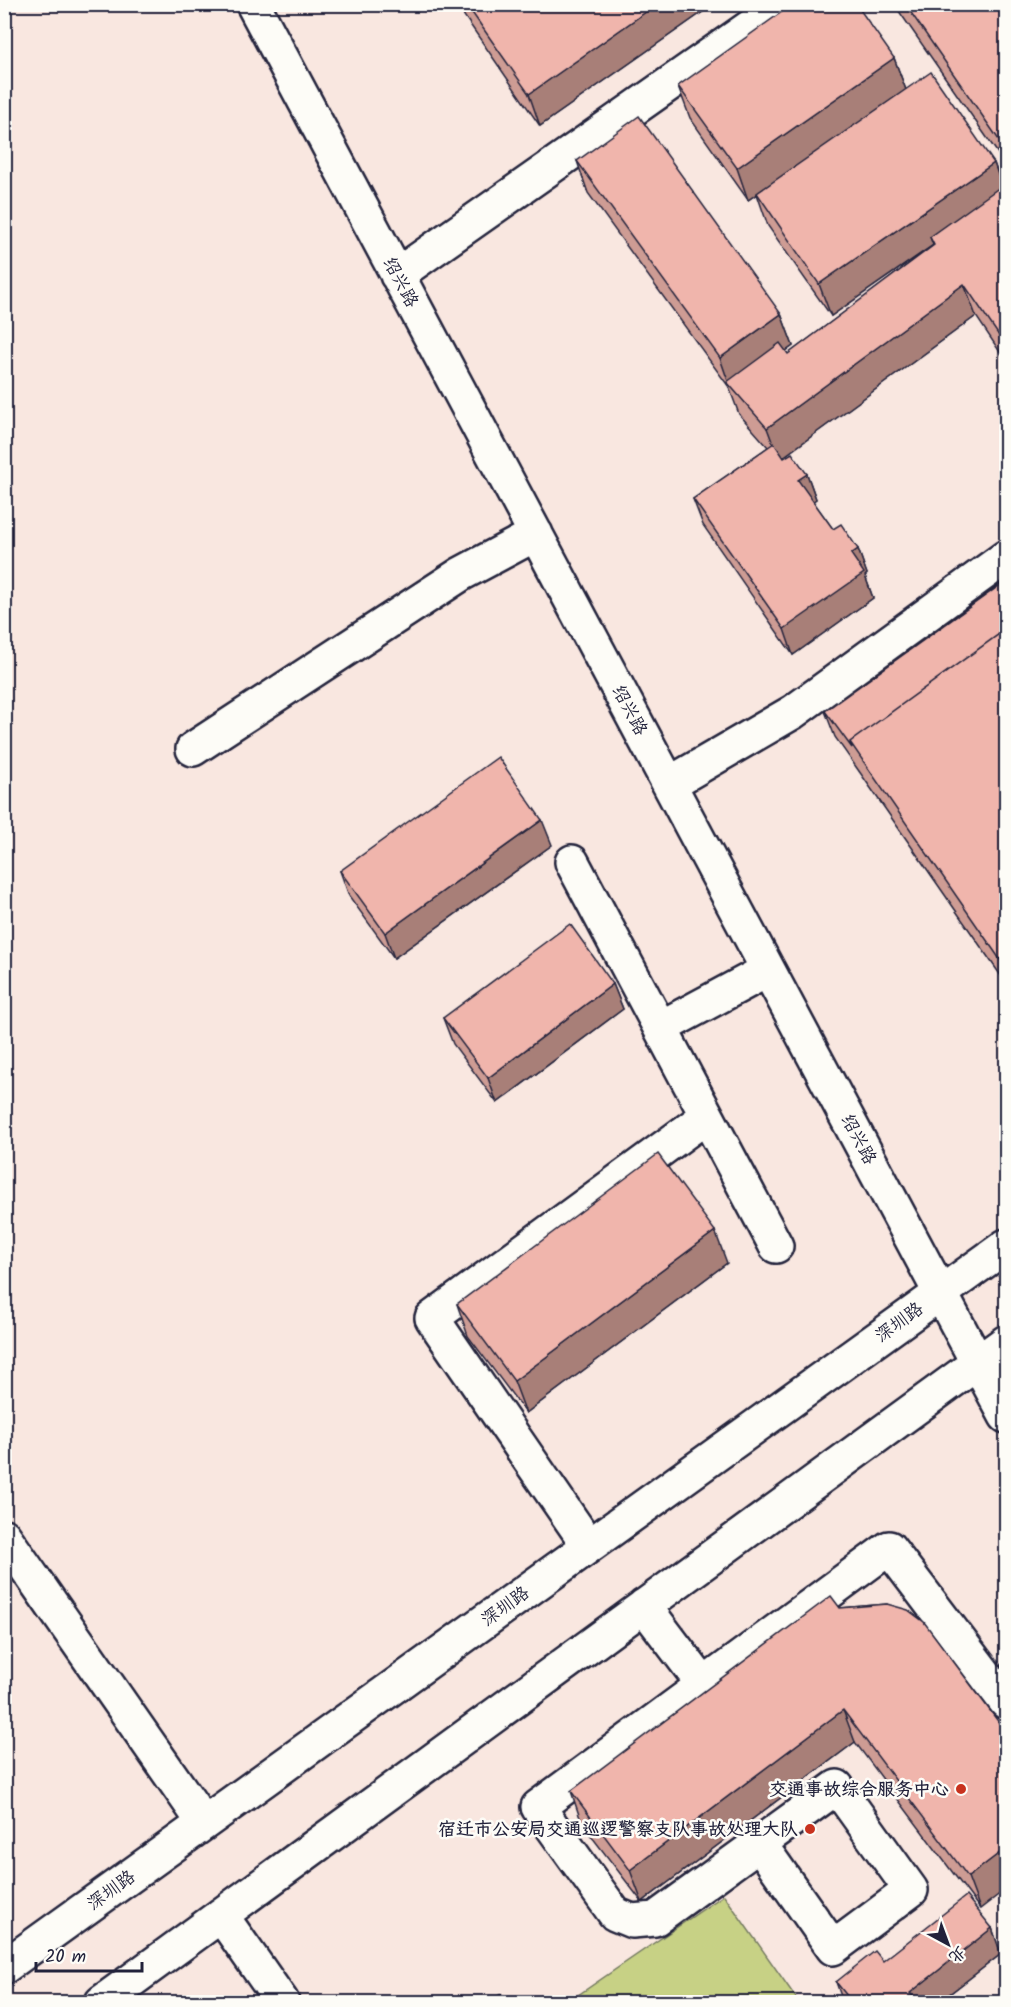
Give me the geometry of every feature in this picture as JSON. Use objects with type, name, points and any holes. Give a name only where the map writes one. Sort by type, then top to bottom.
[{"type":"street","name":"绍兴路","points":[[253,4],[1006,1416]]},
{"type":"street","points":[[397,274],[783,4]]},
{"type":"street","points":[[193,749],[461,574],[536,534]]},
{"type":"street","points":[[669,784],[793,712],[1006,557]]},
{"type":"street","points":[[572,862],[776,1246]]},
{"type":"street","points":[[660,1028],[768,970]]},
{"type":"street","points":[[589,1546],[432,1318],[707,1116]]},
{"type":"street","name":"深圳路","points":[[4,1967],[1006,1246]]},
{"type":"street","points":[[102,2002],[1006,1342]]},
{"type":"street","points":[[4,1536],[204,1823]]},
{"type":"street","points":[[759,1843],[833,1948],[911,1890],[837,1787],[759,1843],[655,1919],[632,1921],[615,1914],[538,1807],[889,1548],[1005,1699]]},
{"type":"street","points":[[644,1606],[704,1684]]},
{"type":"street","points":[[220,1915],[282,2002]]},
{"type":"green space","points":[[724,1895],[799,2002],[568,2002]]},
{"type":"building","points":[[466,4],[657,4],[529,94]]},
{"type":"building","points":[[793,4],[856,4],[894,58],[737,168],[678,86]]},
{"type":"building","points":[[905,4],[1006,4],[1006,150]]},
{"type":"building","points":[[931,72],[994,163],[819,284],[757,193]]},
{"type":"building","points":[[639,116],[781,314],[720,358],[577,161]]},
{"type":"building","points":[[1000,187],[1006,197],[1006,346],[964,284],[767,428],[727,382],[780,343],[788,354],[934,245],[930,237]]},
{"type":"building","points":[[774,443],[784,458],[792,453],[807,474],[798,480],[833,529],[841,524],[858,549],[851,554],[864,573],[784,629],[693,499]]},
{"type":"building","points":[[1006,581],[1006,629],[850,742],[852,748],[825,711]]},
{"type":"building","points":[[1006,629],[1006,968],[850,742]]},
{"type":"building","points":[[498,757],[542,820],[385,933],[340,871]]},
{"type":"building","points":[[570,924],[613,984],[488,1078],[443,1018]]},
{"type":"building","points":[[658,1154],[715,1231],[514,1381],[457,1304]]},
{"type":"building","points":[[831,1596],[840,1608],[887,1604],[908,1610],[924,1622],[1006,1732],[1006,1848],[968,1877],[843,1710],[630,1870],[571,1791]]},
{"type":"building","points":[[966,1896],[992,1928],[910,1993],[918,2002],[852,2002],[836,1982],[875,1951],[883,1961]]},
{"type":"building","points":[[501,1994],[507,2002],[489,2002]]},
{"type":"place","name":"交通事故综合服务中心","points":[[961,1789]]},
{"type":"place","name":"宿迁市公安局交通巡逻警察支队事故处理大队","points":[[810,1829]]}]
